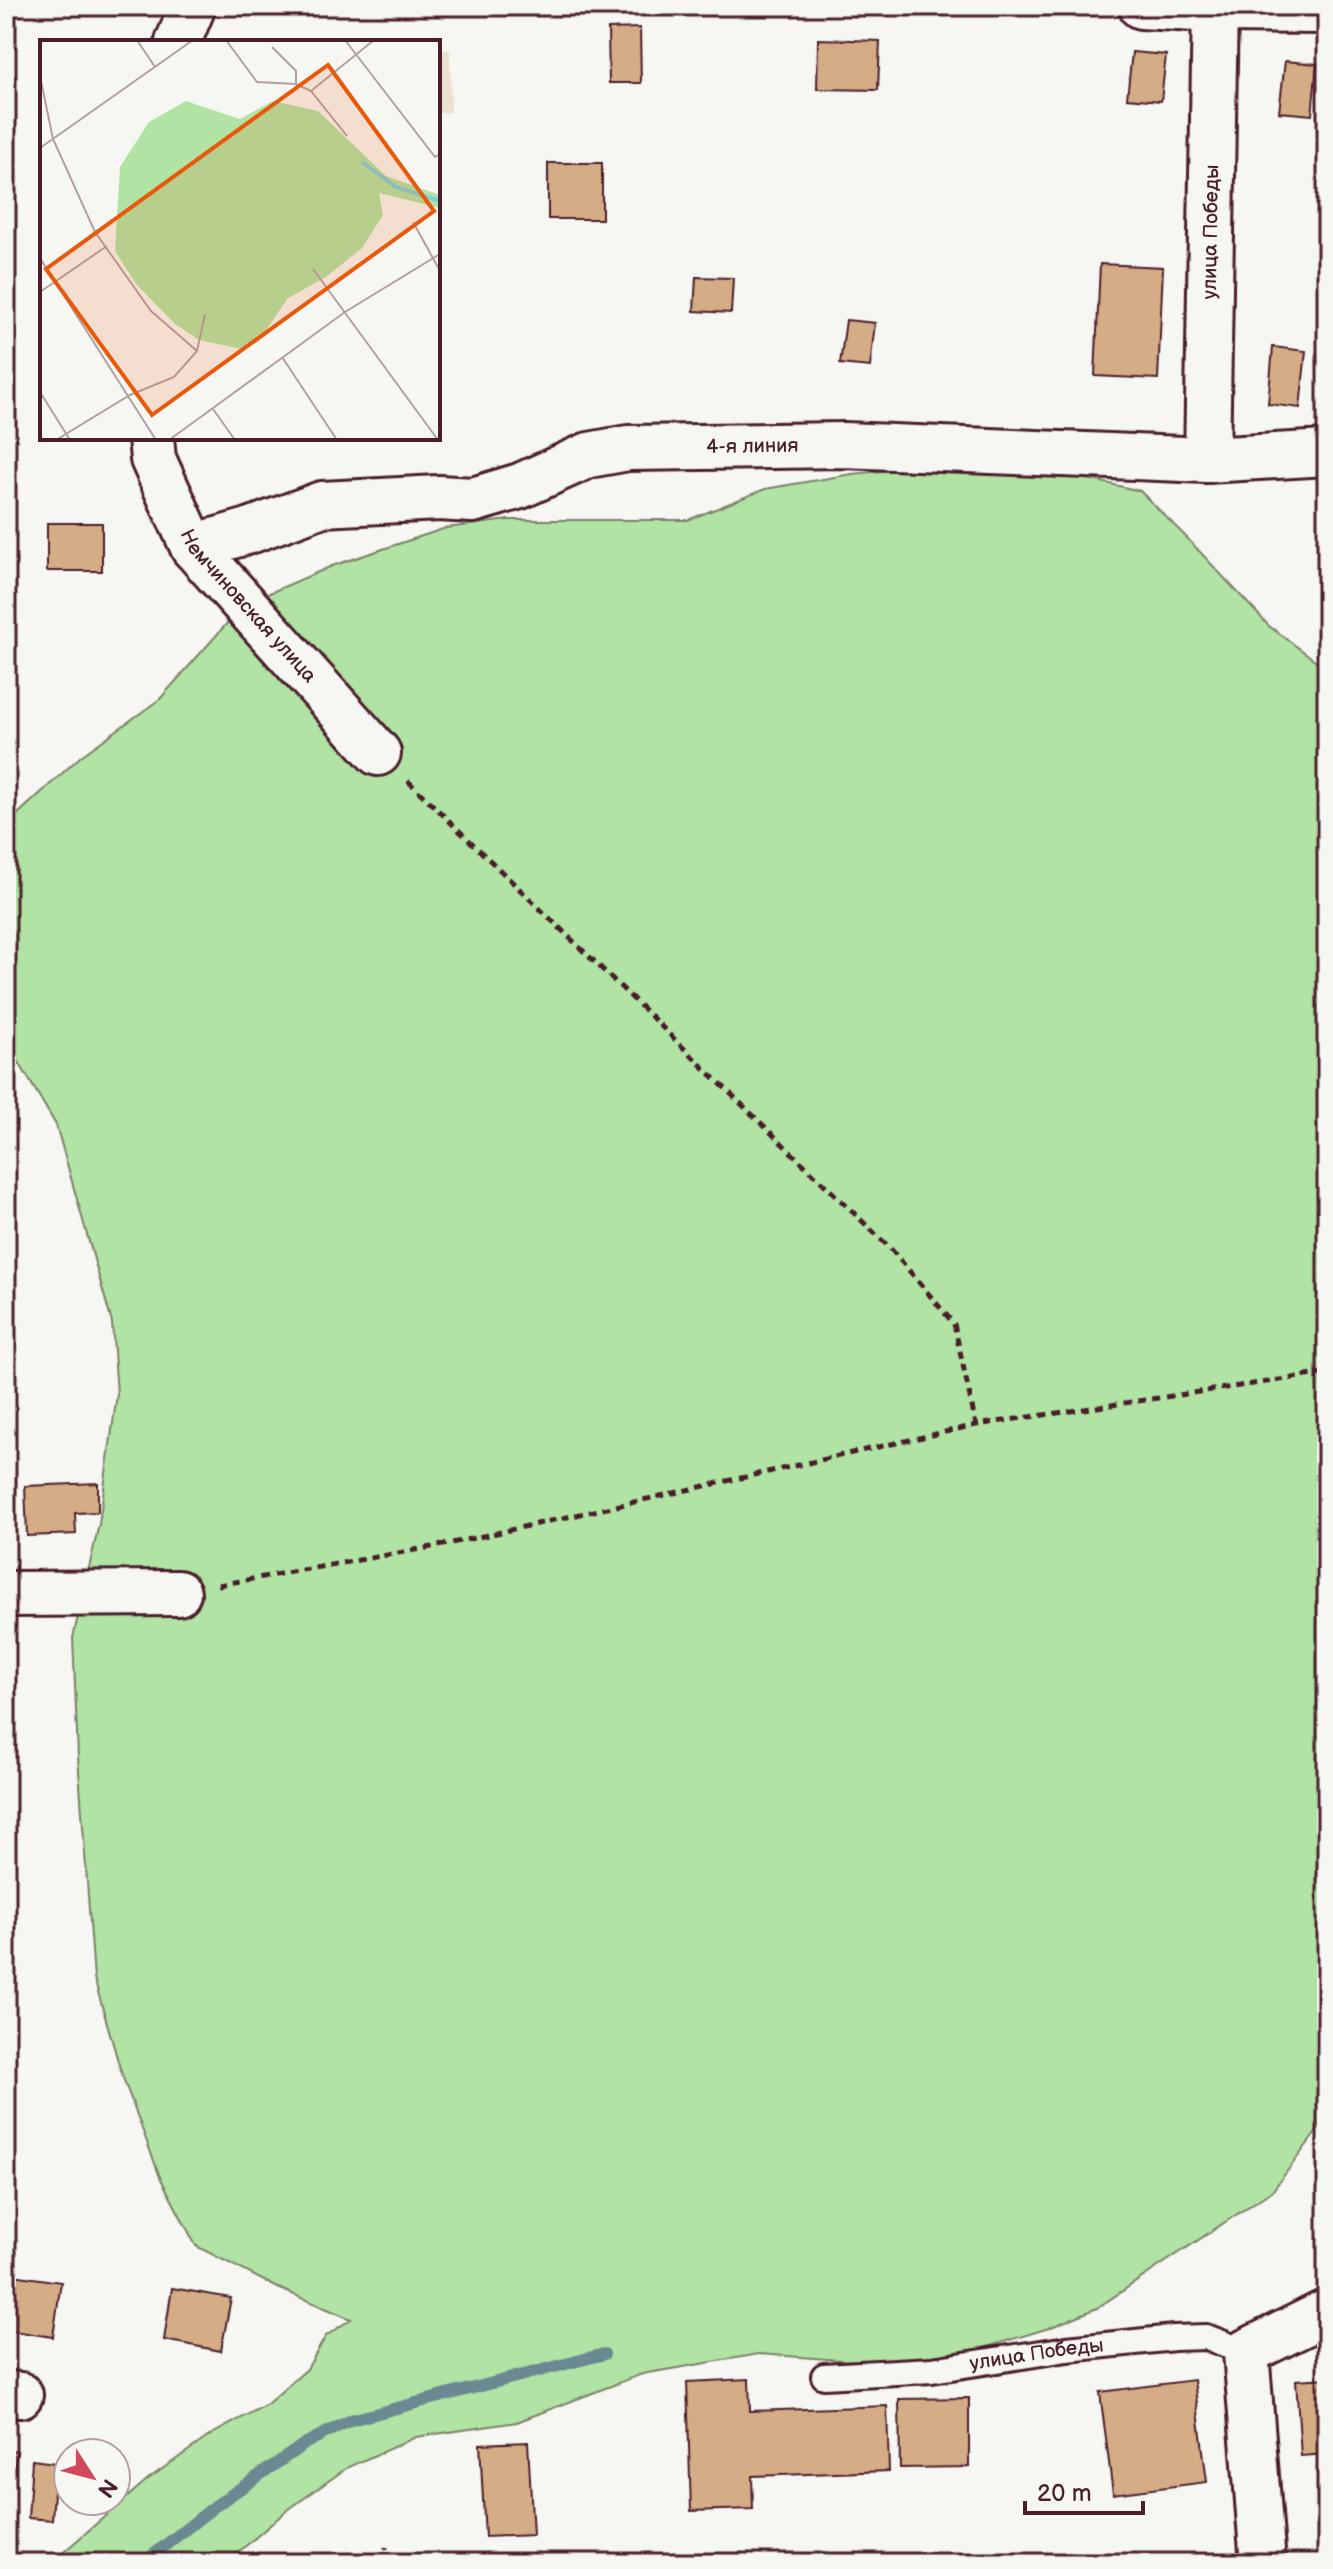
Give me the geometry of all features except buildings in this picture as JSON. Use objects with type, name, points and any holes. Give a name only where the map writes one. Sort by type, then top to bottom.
[{"type":"street","points":[[179,40],[193,6]]},
{"type":"street","points":[[1141,6],[1327,11]]},
{"type":"street","name":"улица Победы","points":[[1207,460],[1214,8]]},
{"type":"street","name":"Немчиновская улица","points":[[151,440],[153,459],[193,547],[378,753]]},
{"type":"street","name":"4-я линия","points":[[193,547],[249,531],[322,504],[439,498],[473,500],[520,486],[589,455],[628,448],[844,445],[1207,460],[1327,453]]},
{"type":"street","points":[[6,1594],[178,1593]]},
{"type":"street","points":[[1263,2563],[1246,2352],[1327,2312]]},
{"type":"lane","name":"улица Победы","points":[[824,2376],[932,2370],[1067,2349],[1174,2338],[1206,2337],[1246,2352]]},
{"type":"path","points":[[378,753],[890,1248],[954,1324],[976,1425]]},
{"type":"path","points":[[178,1593],[443,1545],[976,1425],[1327,1373]]},
{"type":"path","points":[[385,2563],[386,2547]]},
{"type":"shaded area","points":[[440,50],[450,50],[451,112],[440,113]]},
{"type":"green space","points":[[934,466],[1055,471],[1140,491],[1269,626],[1327,669],[1327,2118],[1273,2190],[1097,2308],[1049,2328],[967,2353],[868,2362],[759,2354],[642,2374],[517,2422],[416,2437],[348,2467],[285,2512],[226,2563],[51,2563],[104,2517],[132,2517],[132,2493],[212,2434],[267,2404],[307,2369],[326,2336],[351,2319],[278,2288],[196,2246],[160,2177],[122,2075],[94,1978],[73,1638],[99,1524],[117,1394],[112,1323],[56,1125],[11,1049],[6,1033],[6,825],[81,756],[160,699],[244,604],[332,566],[446,528],[509,520],[688,520],[765,489],[852,474]]},
{"type":"waterway","points":[[143,2563],[215,2506],[306,2443],[351,2420],[604,2354]]}]
